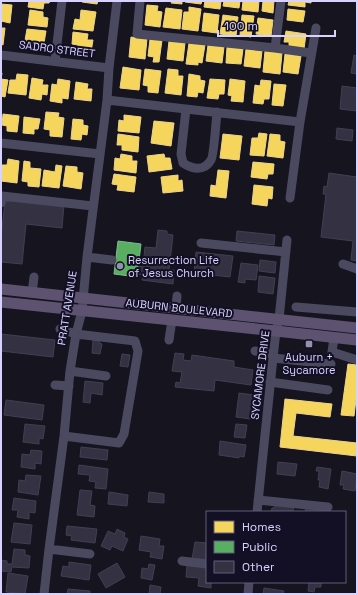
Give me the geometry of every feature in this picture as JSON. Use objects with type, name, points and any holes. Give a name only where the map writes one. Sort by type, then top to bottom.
[{"type":"main road","name":"AUBURN BOULEVARD","points":[[1,289],[357,328]]},
{"type":"main road","name":"AUBURN BOULEVARD","points":[[1,302],[357,340]]},
{"type":"street","points":[[55,61],[62,1]]},
{"type":"street","name":"PRATT AVENUE","points":[[44,594],[64,436],[70,371],[76,334],[82,310],[118,1]]},
{"type":"street","points":[[140,1],[137,34],[311,53]]},
{"type":"street","points":[[275,48],[281,1]]},
{"type":"street","points":[[290,198],[300,122],[316,28]]},
{"type":"street","name":"SADRO STREET","points":[[1,55],[109,68]]},
{"type":"street","points":[[107,100],[300,122]]},
{"type":"street","points":[[186,109],[181,154],[183,162],[189,167],[198,168],[206,166],[212,160],[217,112]]},
{"type":"street","points":[[1,144],[100,154]]},
{"type":"street","points":[[1,203],[2,196],[93,206]]},
{"type":"street","name":"SYCAMORE DRIVE","points":[[257,511],[270,382],[276,331],[279,319],[287,240]]},
{"type":"street","points":[[201,243],[286,252]]},
{"type":"street","points":[[87,257],[112,260]]},
{"type":"street","points":[[343,264],[357,269]]},
{"type":"street","points":[[32,293],[34,278]]},
{"type":"street","points":[[176,308],[177,296]]},
{"type":"street","points":[[296,307],[357,312]]},
{"type":"street","points":[[169,340],[172,320]]},
{"type":"street","points":[[60,329],[76,334],[135,341],[138,350],[124,434],[119,443],[64,436]]},
{"type":"street","points":[[334,338],[332,352],[357,360]]},
{"type":"street","points":[[255,352],[331,364]]},
{"type":"street","points":[[70,371],[106,376]]},
{"type":"street","points":[[270,382],[328,390]]},
{"type":"street","points":[[55,385],[69,386]]},
{"type":"street","points":[[258,500],[328,508]]},
{"type":"street","points":[[49,549],[90,554]]},
{"type":"street","points":[[182,561],[206,564]]},
{"type":"street","points":[[248,594],[249,583]]},
{"type":"building: Homes","points":[[29,1],[50,1],[49,3],[44,3],[43,9],[28,7]]},
{"type":"building: Homes","points":[[82,1],[98,1],[97,4]]},
{"type":"building: Homes","points":[[172,1],[182,1],[182,4],[171,3]]},
{"type":"building: Homes","points":[[185,1],[202,1],[201,4]]},
{"type":"building: Homes","points":[[205,1],[221,1],[220,9],[204,7]]},
{"type":"building: Homes","points":[[224,1],[240,1],[239,8],[223,6]]},
{"type":"building: Homes","points":[[243,1],[259,1],[258,12],[242,10]]},
{"type":"building: Homes","points":[[263,1],[274,1],[273,13],[262,11]]},
{"type":"building: Homes","points":[[289,1],[311,1],[311,3],[305,2],[305,7],[288,5]]},
{"type":"building: Homes","points":[[1,4],[12,5],[10,23],[1,21]]},
{"type":"building: Homes","points":[[147,5],[158,6],[157,11],[162,12],[160,27],[145,25]]},
{"type":"building: Homes","points":[[189,7],[201,9],[198,31],[182,29],[184,12],[189,12]]},
{"type":"building: Homes","points":[[166,8],[182,10],[180,29],[163,27]]},
{"type":"building: Homes","points":[[288,9],[305,11],[303,22],[287,20]]},
{"type":"building: Homes","points":[[30,10],[43,12],[43,17],[48,18],[47,27],[28,25]]},
{"type":"building: Homes","points":[[81,10],[96,12],[93,31],[73,29],[75,19],[80,20]]},
{"type":"building: Homes","points":[[204,13],[219,15],[217,33],[202,31]]},
{"type":"building: Homes","points":[[223,15],[238,17],[236,36],[220,34]]},
{"type":"building: Homes","points":[[242,15],[254,16],[251,37],[240,35]]},
{"type":"building: Homes","points":[[258,18],[273,20],[271,36],[256,34]]},
{"type":"building: Homes","points":[[1,28],[5,28],[3,45],[1,44]]},
{"type":"building: Homes","points":[[27,29],[46,31],[44,43],[39,42],[39,48],[24,46]]},
{"type":"building: Homes","points":[[286,31],[306,34],[304,49],[289,47],[289,42],[284,42]]},
{"type":"building: Homes","points":[[73,32],[88,34],[87,40],[93,40],[91,52],[77,51],[78,45],[72,44]]},
{"type":"building: Homes","points":[[131,37],[147,39],[145,59],[129,57]]},
{"type":"building: Homes","points":[[150,39],[162,40],[159,62],[153,62],[154,57],[148,56]]},
{"type":"building: Homes","points":[[169,41],[185,43],[183,61],[167,59]]},
{"type":"building: Homes","points":[[189,43],[205,45],[202,63],[198,62],[198,65],[186,64]]},
{"type":"building: Homes","points":[[208,45],[224,47],[222,63],[206,61]]},
{"type":"building: Homes","points":[[227,47],[243,49],[241,64],[226,63]]},
{"type":"building: Homes","points":[[246,49],[262,51],[260,68],[244,66]]},
{"type":"building: Homes","points":[[265,51],[282,53],[280,74],[263,72]]},
{"type":"building: Homes","points":[[285,54],[301,56],[298,74],[283,72]]},
{"type":"building: Homes","points":[[123,67],[141,70],[139,90],[120,88]]},
{"type":"building: Homes","points":[[145,69],[161,71],[158,93],[148,92],[148,86],[143,85]]},
{"type":"building: Homes","points":[[168,69],[178,70],[178,76],[183,76],[181,95],[165,93]]},
{"type":"building: Homes","points":[[17,74],[28,75],[26,95],[8,93],[10,80],[16,80]]},
{"type":"building: Homes","points":[[189,74],[200,76],[200,80],[205,81],[203,93],[198,92],[197,97],[187,96]]},
{"type":"building: Homes","points":[[32,78],[43,80],[42,85],[48,85],[47,95],[42,94],[41,100],[29,98]]},
{"type":"building: Homes","points":[[1,79],[8,80],[5,97],[1,96]]},
{"type":"building: Homes","points":[[58,79],[70,81],[68,99],[62,98],[62,103],[50,101],[52,84],[57,85]]},
{"type":"building: Homes","points":[[210,79],[225,80],[224,94],[219,94],[218,99],[207,98]]},
{"type":"building: Homes","points":[[230,79],[245,81],[243,102],[231,101],[232,96],[228,95]]},
{"type":"building: Homes","points":[[261,80],[271,81],[269,99],[264,99],[263,104],[253,103],[255,85],[260,86]]},
{"type":"building: Homes","points":[[76,82],[88,84],[87,89],[92,89],[91,101],[74,99]]},
{"type":"building: Homes","points":[[274,84],[286,85],[283,106],[272,105]]},
{"type":"building: Homes","points":[[46,112],[59,113],[58,117],[64,118],[62,137],[50,136],[50,130],[44,129]]},
{"type":"building: Homes","points":[[3,114],[19,116],[17,132],[7,131],[7,126],[2,125]]},
{"type":"building: Homes","points":[[124,115],[141,117],[139,133],[118,131],[119,120],[124,121]]},
{"type":"building: Homes","points":[[24,117],[40,119],[38,129],[34,129],[34,134],[23,133]]},
{"type":"building: Homes","points":[[73,119],[83,120],[83,125],[88,126],[87,135],[82,134],[81,140],[71,139]]},
{"type":"building: Homes","points":[[154,121],[174,123],[171,146],[151,143]]},
{"type":"building: Homes","points":[[259,133],[267,134],[264,156],[250,155],[252,138],[258,138]]},
{"type":"building: Homes","points":[[118,134],[139,137],[138,152],[122,150],[122,145],[117,145]]},
{"type":"building: Homes","points":[[223,134],[242,136],[239,160],[220,158]]},
{"type":"building: Homes","points":[[270,134],[280,135],[280,141],[285,142],[283,158],[267,156]]},
{"type":"building: Homes","points":[[121,154],[132,156],[132,161],[137,161],[136,173],[114,170],[115,158],[120,159]]},
{"type":"building: Homes","points":[[164,154],[165,158],[170,158],[172,169],[149,172],[147,156]]},
{"type":"building: Homes","points":[[8,159],[19,161],[17,183],[1,181],[1,165],[7,165]]},
{"type":"building: Homes","points":[[24,161],[30,162],[30,168],[41,169],[39,187],[28,186],[28,182],[22,181]]},
{"type":"building: Homes","points":[[253,162],[274,164],[273,174],[268,174],[267,179],[251,177]]},
{"type":"building: Homes","points":[[56,165],[62,166],[59,188],[42,186],[44,170],[55,172]]},
{"type":"building: Homes","points":[[66,166],[77,167],[77,172],[83,173],[81,189],[63,186]]},
{"type":"building: Homes","points":[[218,170],[229,171],[226,198],[210,196],[211,185],[216,186]]},
{"type":"building: Homes","points":[[114,174],[136,177],[134,192],[117,190],[118,185],[112,184]]},
{"type":"building: Homes","points":[[178,175],[178,181],[182,180],[183,191],[163,193],[161,177]]},
{"type":"building: Homes","points":[[254,185],[273,187],[272,199],[268,198],[267,206],[252,204]]},
{"type":"building: Homes","points":[[348,364],[357,365],[357,391],[354,416],[341,415]]},
{"type":"building: Homes","points":[[285,399],[332,404],[330,417],[296,413],[293,436],[357,443],[357,456],[280,447]]},
{"type":"building: Public","points":[[118,241],[141,244],[137,277],[114,274]]},
{"type":"building: Other","points":[[354,55],[357,56],[357,74],[351,73]]},
{"type":"building: Other","points":[[342,86],[357,88],[357,111],[340,109]]},
{"type":"building: Other","points":[[337,128],[353,130],[352,141],[336,139]]},
{"type":"building: Other","points":[[329,173],[357,177],[357,261],[351,260],[353,241],[321,237],[326,194],[323,194],[324,186],[327,187]]},
{"type":"building: Other","points":[[10,198],[64,204],[62,228],[26,224],[22,264],[1,262],[1,237],[5,201],[10,202]]},
{"type":"building: Other","points":[[158,230],[167,231],[167,234],[173,235],[169,270],[174,270],[173,284],[142,280],[143,275],[138,274],[139,266],[143,267],[145,247],[156,248]]},
{"type":"building: Other","points":[[237,231],[275,235],[274,245],[236,241]]},
{"type":"building: Other","points":[[196,252],[233,256],[230,277],[194,273]]},
{"type":"building: Other","points":[[260,260],[276,262],[275,273],[259,271]]},
{"type":"building: Other","points":[[241,263],[258,265],[256,280],[245,279],[245,283],[238,282]]},
{"type":"building: Other","points":[[259,276],[275,278],[273,294],[258,292]]},
{"type":"building: Other","points":[[1,334],[55,340],[53,357],[1,351]]},
{"type":"building: Other","points":[[93,340],[100,341],[99,343],[102,344],[100,354],[92,353]]},
{"type":"building: Other","points":[[175,353],[184,354],[183,360],[191,361],[192,355],[234,361],[234,367],[253,370],[251,385],[215,380],[214,391],[175,387],[176,382],[180,383],[182,372],[172,371]]},
{"type":"building: Other","points":[[122,354],[130,355],[128,367],[120,366]]},
{"type":"building: Other","points":[[85,381],[103,383],[102,395],[91,393],[90,403],[83,402]]},
{"type":"building: Other","points":[[239,393],[254,395],[251,419],[236,417]]},
{"type":"building: Other","points":[[6,400],[44,405],[42,420],[4,415]]},
{"type":"building: Other","points":[[25,424],[45,426],[43,439],[39,438],[39,444],[23,442]]},
{"type":"building: Other","points":[[236,424],[247,425],[245,438],[234,437]]},
{"type":"building: Other","points":[[220,441],[246,445],[244,457],[239,456],[239,458],[219,455]]},
{"type":"building: Other","points":[[81,447],[108,450],[107,460],[80,457]]},
{"type":"building: Other","points":[[31,450],[42,451],[41,464],[35,463],[35,469],[21,467],[22,454],[30,455]]},
{"type":"building: Other","points":[[278,462],[297,464],[295,476],[277,474]]},
{"type":"building: Other","points":[[79,465],[108,469],[106,489],[95,488],[96,482],[89,481],[90,475],[78,474]]},
{"type":"building: Other","points":[[317,467],[331,469],[328,489],[319,487],[320,480],[318,480],[319,471],[316,471]]},
{"type":"building: Other","points":[[342,471],[357,474],[355,491],[343,489],[344,485],[340,485]]},
{"type":"building: Other","points":[[26,475],[41,476],[38,495],[18,492],[19,480],[25,481]]},
{"type":"building: Other","points":[[80,490],[92,491],[90,505],[95,506],[94,517],[77,515]]},
{"type":"building: Other","points":[[109,492],[128,495],[127,506],[108,504]]},
{"type":"building: Other","points":[[149,492],[164,494],[164,503],[148,502]]},
{"type":"building: Other","points":[[14,498],[36,501],[35,513],[29,512],[29,519],[17,517],[18,510],[12,510]]},
{"type":"building: Other","points":[[275,504],[294,506],[293,511],[271,511],[272,508],[274,508]]},
{"type":"building: Other","points":[[306,506],[321,508],[321,511],[305,511]]},
{"type":"building: Other","points":[[14,523],[32,525],[30,544],[11,542]]},
{"type":"building: Other","points":[[67,526],[97,529],[95,543],[71,540],[72,536],[66,535]]},
{"type":"building: Other","points":[[117,529],[125,533],[124,537],[128,539],[123,551],[112,546],[110,550],[101,546],[108,531],[115,534]]},
{"type":"building: Other","points":[[141,536],[160,539],[159,546],[164,546],[162,559],[150,557],[151,552],[139,550]]},
{"type":"building: Other","points":[[195,542],[206,543],[206,561],[192,559]]},
{"type":"building: Other","points":[[14,549],[25,550],[25,555],[30,556],[29,568],[12,567],[11,572],[1,571],[1,560],[7,561],[7,564],[12,564]]},
{"type":"building: Other","points":[[69,562],[91,565],[89,580],[61,576],[63,566],[69,567]]},
{"type":"building: Other","points":[[117,563],[125,577],[106,588],[98,574]]},
{"type":"building: Other","points":[[149,564],[155,565],[152,580],[141,578],[142,568],[148,569]]},
{"type":"building: Other","points":[[187,565],[206,568],[206,583],[211,583],[211,588],[198,586],[199,578],[186,577]]},
{"type":"building: Other","points":[[8,573],[28,576],[25,594],[6,592]]},
{"type":"building: Other","points":[[309,583],[321,583],[321,587],[315,587],[314,592],[308,591]]},
{"type":"building: Other","points":[[150,585],[161,587],[160,594],[149,594]]},
{"type":"building: Other","points":[[264,588],[284,591],[283,594],[263,594]]},
{"type":"building: Other","points":[[68,589],[90,591],[90,594],[67,594]]},
{"type":"place","name":"Resurrection Life of Jesus Church","points":[[120,266]]},
{"type":"place","name":"Auburn + Sycamore","points":[[309,344]]}]
